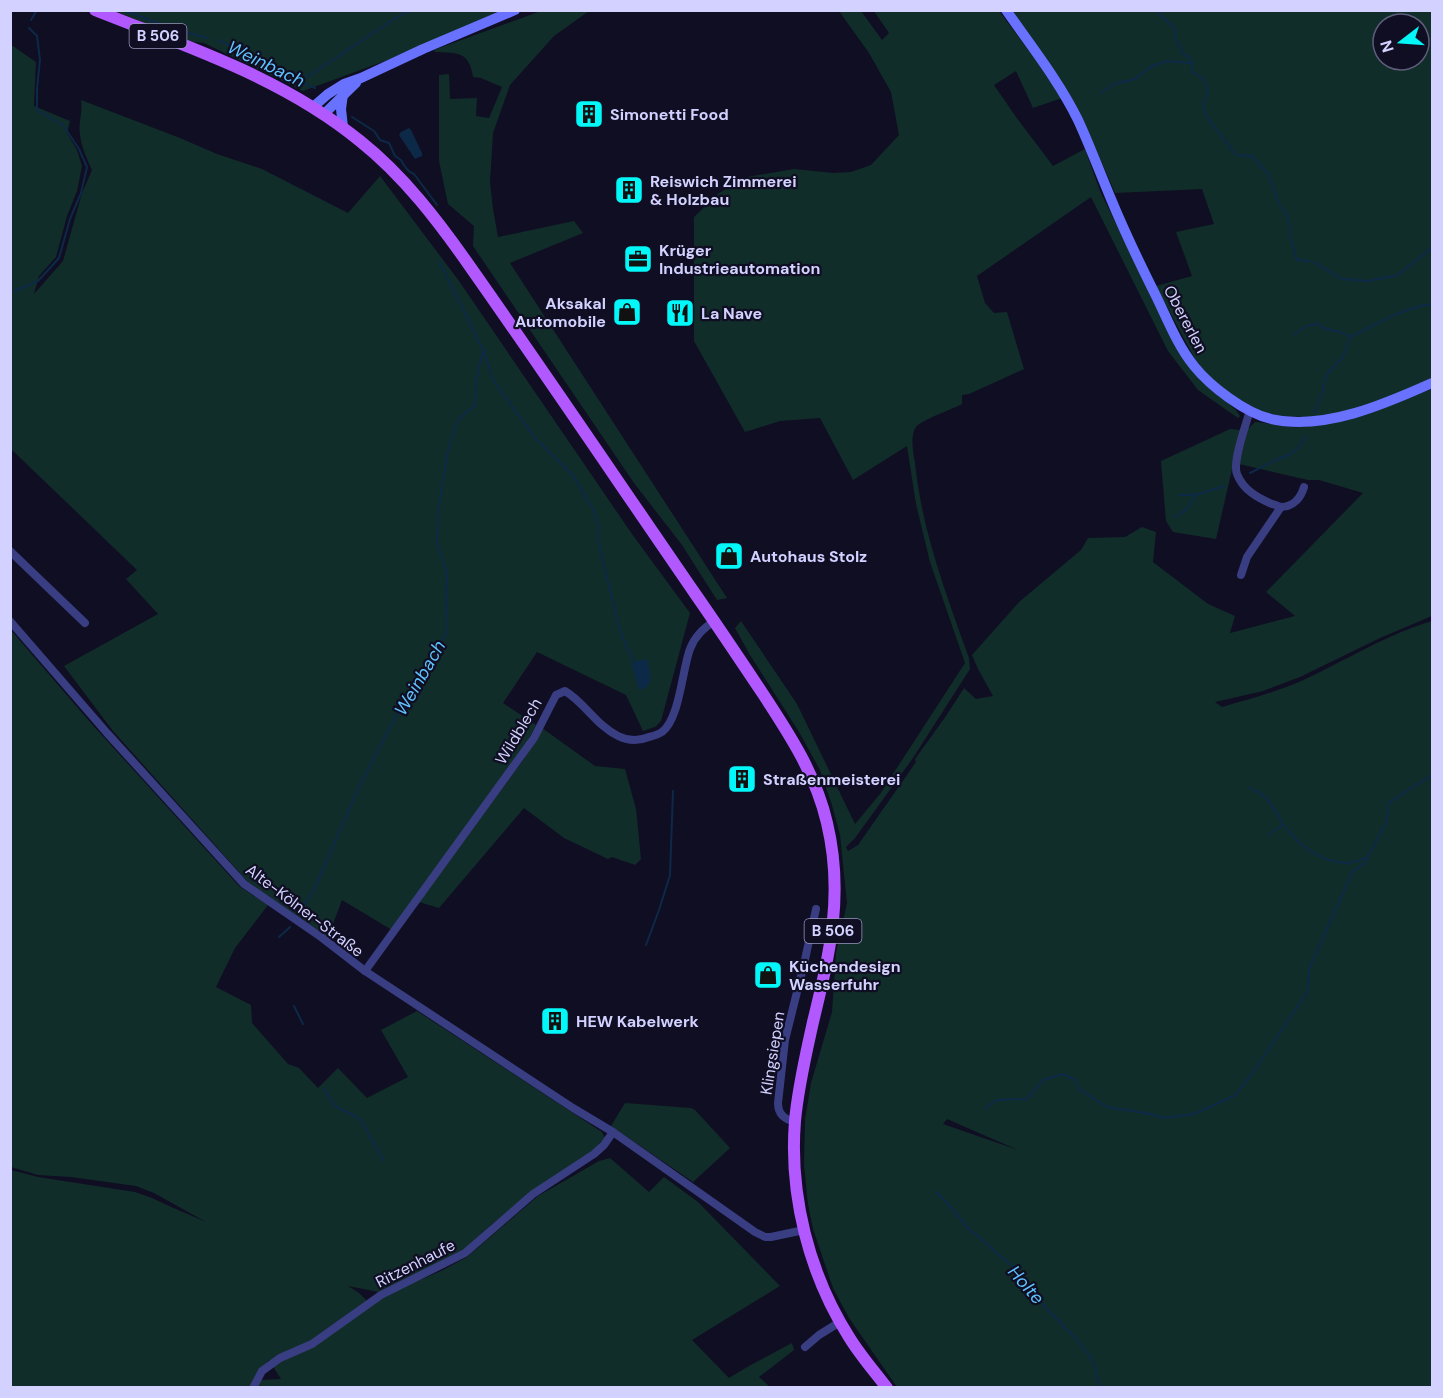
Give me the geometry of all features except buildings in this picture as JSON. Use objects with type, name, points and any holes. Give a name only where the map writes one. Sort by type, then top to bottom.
[{"type":"main road","name":"B 506","points":[[95,10],[248,71],[279,87],[343,127],[395,172],[451,240],[792,737],[818,792],[831,838],[835,865],[834,921],[827,965],[802,1075],[795,1122],[795,1168],[798,1198],[808,1248],[825,1292],[851,1341],[887,1388]]},
{"type":"main road","points":[[318,110],[339,87],[515,10]]},
{"type":"main road","name":"Obererlen","points":[[1006,10],[1067,100],[1125,230],[1176,336],[1194,365],[1214,387],[1250,410],[1270,419],[1300,422],[1338,417],[1371,409],[1432,383]]},
{"type":"main road","points":[[318,110],[344,94],[361,78]]},
{"type":"main road","points":[[343,127],[340,109],[344,94]]},
{"type":"street","points":[[1250,410],[1235,462],[1237,474],[1247,489],[1261,499],[1281,507],[1295,503],[1302,495],[1304,487]]},
{"type":"street","points":[[1241,575],[1248,557],[1281,507]]},
{"type":"street","points":[[10,551],[85,623]]},
{"type":"street","name":"Alte-Kölner-Straße","points":[[10,621],[107,733],[244,884],[321,937],[365,971],[613,1132]]},
{"type":"street","name":"Wildblech","points":[[365,971],[534,738],[556,695],[565,691],[575,697],[601,723],[616,735],[628,740],[640,740],[664,731],[675,711],[690,650],[702,630],[714,621]]},
{"type":"street","name":"Klingsiepen","points":[[795,1122],[786,1120],[782,1116],[778,1103],[785,1040],[816,909]]},
{"type":"street","points":[[613,1132],[755,1232],[771,1237],[804,1230]]},
{"type":"street","name":"Ritzenhaufe","points":[[253,1388],[262,1371],[280,1358],[312,1344],[381,1295],[465,1253],[533,1194],[594,1154],[613,1132]]},
{"type":"street","points":[[805,1347],[840,1322]]},
{"type":"green space","points":[[115,11],[507,11],[385,61],[303,91],[204,43],[187,41]]},
{"type":"green space","points":[[541,11],[589,11],[554,36],[510,85],[493,133],[490,182],[498,237],[574,221],[583,233],[510,263],[727,598],[717,600],[682,545],[634,483],[473,246],[474,226],[448,204],[439,161],[439,75],[449,74],[450,99],[477,98],[476,116],[489,118],[502,87],[473,77],[469,62],[461,55],[434,50]]},
{"type":"green space","points":[[839,11],[861,11],[882,40],[889,33],[874,11],[999,11],[1062,98],[1033,108],[1016,71],[994,85],[1053,166],[1085,149],[1100,191],[1172,339],[1210,388],[1240,416],[1238,418],[1198,390],[1168,351],[1091,197],[977,276],[985,303],[994,313],[1007,312],[1024,369],[962,395],[962,404],[919,424],[914,430],[913,439],[918,488],[929,538],[969,658],[970,669],[913,758],[846,847],[848,851],[858,845],[964,688],[976,699],[993,696],[972,655],[1019,602],[1081,550],[1088,538],[1125,537],[1142,527],[1156,532],[1153,562],[1208,604],[1235,616],[1230,633],[1295,616],[1266,592],[1363,493],[1319,480],[1308,480],[1239,464],[1248,429],[1255,422],[1302,427],[1335,422],[1432,389],[1432,616],[1380,638],[1300,677],[1263,691],[1215,702],[1222,707],[1282,689],[1399,633],[1432,621],[1432,1387],[897,1387],[849,1318],[833,1288],[813,1229],[804,1165],[805,1120],[811,1083],[832,1012],[836,953],[847,903],[840,835],[820,770],[735,628],[741,621],[797,704],[855,824],[880,794],[965,663],[930,562],[916,504],[907,446],[853,480],[820,418],[780,421],[745,432],[694,341],[694,217],[719,193],[747,177],[794,169],[833,173],[851,172],[871,165],[899,135],[891,92],[869,53]],"holes":[[[947,1119],[1018,1150],[943,1124]]]},
{"type":"green space","points":[[1012,11],[1432,11],[1432,379],[1371,405],[1322,417],[1271,416],[1240,402],[1217,386],[1198,365],[1156,286],[1192,276],[1176,232],[1214,224],[1202,189],[1115,193],[1096,149]]},
{"type":"green space","points":[[10,44],[36,62],[34,106],[70,121],[67,133],[77,150],[82,166],[77,191],[67,216],[56,257],[39,276],[34,294],[63,261],[82,193],[92,170],[81,139],[81,100],[217,154],[262,169],[348,213],[380,176],[459,281],[632,534],[690,613],[661,721],[655,727],[643,731],[626,695],[537,652],[503,703],[536,725],[527,742],[392,930],[342,900],[328,937],[248,882],[113,731],[64,666],[158,614],[126,579],[137,570],[11,449]]},
{"type":"green space","points":[[1230,429],[1241,430],[1216,539],[1173,532],[1166,521],[1161,461]]},
{"type":"green space","points":[[10,629],[90,722],[239,886],[268,905],[235,948],[216,987],[251,1005],[252,1023],[288,1064],[299,1068],[318,1088],[338,1068],[367,1098],[408,1077],[381,1030],[417,1011],[602,1132],[605,1138],[592,1152],[532,1192],[463,1250],[379,1292],[348,1286],[371,1305],[382,1296],[441,1271],[467,1257],[538,1196],[599,1161],[610,1158],[649,1192],[664,1177],[698,1202],[780,1286],[692,1340],[729,1378],[792,1343],[794,1350],[759,1377],[770,1387],[256,1387],[261,1380],[281,1379],[269,1360],[250,1387],[11,1387],[11,1170],[38,1177],[135,1192],[206,1222],[154,1193],[136,1186],[38,1175],[11,1167]]},
{"type":"green space","points":[[542,728],[595,766],[625,769],[636,809],[641,859],[635,865],[612,857],[608,859],[564,838],[524,808],[439,908],[419,902],[524,759]]},
{"type":"green space","points":[[625,1103],[691,1108],[730,1148],[693,1182],[611,1126]]},
{"type":"water","points":[[409,128],[422,153],[422,156],[415,159],[399,135]]},
{"type":"water","points":[[647,659],[650,682],[648,686],[639,690],[632,665],[633,662]]},
{"type":"waterway","points":[[31,20],[37,10]]},
{"type":"waterway","name":"Weinbach","points":[[123,10],[174,29],[207,38]]},
{"type":"waterway","points":[[298,81],[410,10]]},
{"type":"waterway","points":[[1156,10],[1175,29],[1175,36],[1183,54],[1193,63],[1192,72],[1204,79],[1208,91],[1203,105],[1207,117],[1236,155],[1252,156],[1268,174],[1280,206],[1287,215],[1297,260],[1310,261]]},
{"type":"waterway","points":[[15,291],[38,281],[59,258],[70,219],[81,193],[87,167],[79,149],[63,125],[37,110],[40,60],[37,36],[29,28]]},
{"type":"waterway","name":"Weinbach","points":[[217,40],[245,52],[280,73],[315,88]]},
{"type":"waterway","points":[[1101,93],[1114,84],[1135,79],[1150,67],[1167,61],[1191,63]]},
{"type":"waterway","name":"Weinbach","points":[[352,117],[374,131],[380,140],[389,143],[395,156],[414,174],[437,205]]},
{"type":"waterway","points":[[1314,262],[1342,279],[1367,281],[1398,275],[1432,248]]},
{"type":"waterway","name":"Weinbach","points":[[298,914],[314,890],[359,787],[379,748],[409,692],[446,634],[447,573],[437,543],[438,511],[448,450],[458,420],[475,405],[476,381],[483,350],[439,261]]},
{"type":"waterway","points":[[1294,334],[1309,325],[1319,324],[1323,328],[1341,332],[1350,337],[1400,313],[1432,304]]},
{"type":"waterway","points":[[1314,413],[1324,381],[1328,373],[1343,357],[1350,337]]},
{"type":"waterway","points":[[484,351],[493,380],[536,439],[572,474],[593,509],[599,527],[597,537],[620,631],[635,665]]},
{"type":"waterway","points":[[1250,473],[1289,455],[1298,448],[1306,436]]},
{"type":"waterway","points":[[1179,495],[1195,495],[1225,486]]},
{"type":"waterway","points":[[1175,517],[1187,509],[1195,496]]},
{"type":"waterway","points":[[985,1108],[997,1100],[1027,1099],[1043,1080],[1063,1074],[1075,1080],[1078,1088],[1107,1107],[1164,1118],[1194,1114],[1236,1095],[1308,991],[1309,969],[1353,871],[1364,864],[1387,821],[1388,803],[1432,775]]},
{"type":"waterway","points":[[1250,788],[1266,799],[1284,825],[1311,852],[1338,862],[1349,863],[1365,858]]},
{"type":"waterway","points":[[646,945],[670,875],[673,791]]},
{"type":"waterway","points":[[1268,835],[1283,825]]},
{"type":"waterway","name":"Weinbach","points":[[279,937],[290,927]]},
{"type":"waterway","name":"Weinbach","points":[[294,1006],[303,1024]]},
{"type":"waterway","name":"Weinbach","points":[[324,1088],[335,1106],[360,1119],[384,1161]]},
{"type":"waterway","name":"Holte","points":[[936,1192],[967,1227],[1012,1266],[1029,1290],[1077,1340],[1094,1363],[1098,1382],[1103,1388]]},
{"type":"place","name":"Simonetti Food","points":[[589,114]]},
{"type":"place","name":"Reiswich Zimmerei & Holzbau","points":[[629,190]]},
{"type":"place","name":"Krüger Industrieautomation","points":[[638,259]]},
{"type":"place","name":"Aksakal Automobile","points":[[627,312]]},
{"type":"place","name":"La Nave","points":[[680,313]]},
{"type":"place","name":"Autohaus Stolz","points":[[729,556]]},
{"type":"place","name":"Straßenmeisterei","points":[[742,779]]},
{"type":"place","name":"Küchendesign Wasserfuhr","points":[[768,975]]},
{"type":"place","name":"HEW Kabelwerk","points":[[555,1021]]}]
